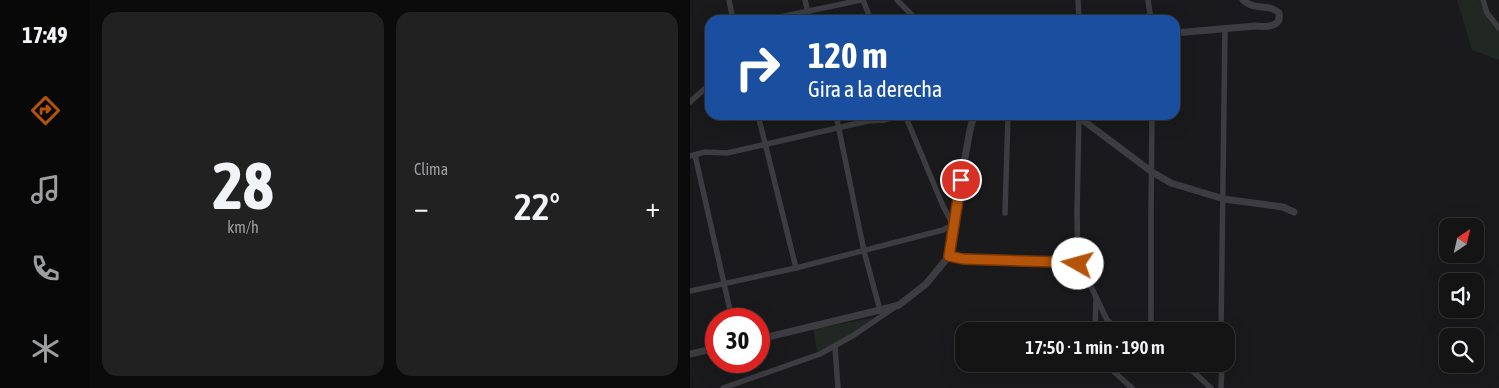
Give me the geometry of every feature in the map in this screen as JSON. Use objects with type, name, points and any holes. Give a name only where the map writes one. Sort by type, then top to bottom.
[{"type":"street","points":[[729,0],[733,15]]},
{"type":"street","points":[[805,0],[808,15]]},
{"type":"street","points":[[792,15],[862,0],[869,15]]},
{"type":"street","points":[[897,0],[912,15]]},
{"type":"street","points":[[1078,0],[1079,15]]},
{"type":"street","points":[[1148,0],[1150,15]]},
{"type":"street","points":[[1180,32],[1272,26],[1279,21],[1279,13],[1275,10],[1253,7],[1243,0]]},
{"type":"street","points":[[1483,0],[1487,13],[1499,28]]},
{"type":"street","points":[[1221,322],[1225,28]]},
{"type":"street","points":[[690,102],[705,88]]},
{"type":"street","points":[[759,120],[796,268]]},
{"type":"street","points":[[838,120],[864,251],[880,310]]},
{"type":"street","points":[[729,308],[693,155],[705,152],[727,153],[868,121],[884,120]]},
{"type":"street","points":[[908,120],[943,206],[953,225]]},
{"type":"street","points":[[724,388],[737,386],[835,347],[899,305],[926,284],[949,256],[973,120]]},
{"type":"street","points":[[1005,213],[1008,120]]},
{"type":"street","points":[[1078,120],[1078,264],[1109,322]]},
{"type":"street","points":[[1083,120],[1152,172],[1171,183],[1224,199],[1283,207],[1294,212]]},
{"type":"street","points":[[1152,120],[1152,322]]},
{"type":"street","points":[[690,291],[864,251],[942,230],[953,225]]},
{"type":"street","points":[[949,256],[963,259],[1078,264]]},
{"type":"street","points":[[1095,322],[1096,298]]},
{"type":"street","points":[[770,335],[899,305]]},
{"type":"street","points":[[835,347],[838,388]]},
{"type":"street","points":[[690,354],[705,351]]},
{"type":"street","points":[[1113,372],[1132,388]]},
{"type":"street","points":[[1194,372],[1211,388]]},
{"type":"street","points":[[1221,388],[1222,372]]},
{"type":"shaded area","points":[[1457,0],[1479,0],[1492,23],[1499,27],[1499,60],[1472,50]]},
{"type":"shaded area","points":[[877,317],[838,342],[817,352],[813,329]]},
{"type":"route","points":[[961,180],[949,256],[963,259],[1023,260],[1078,264]]}]
